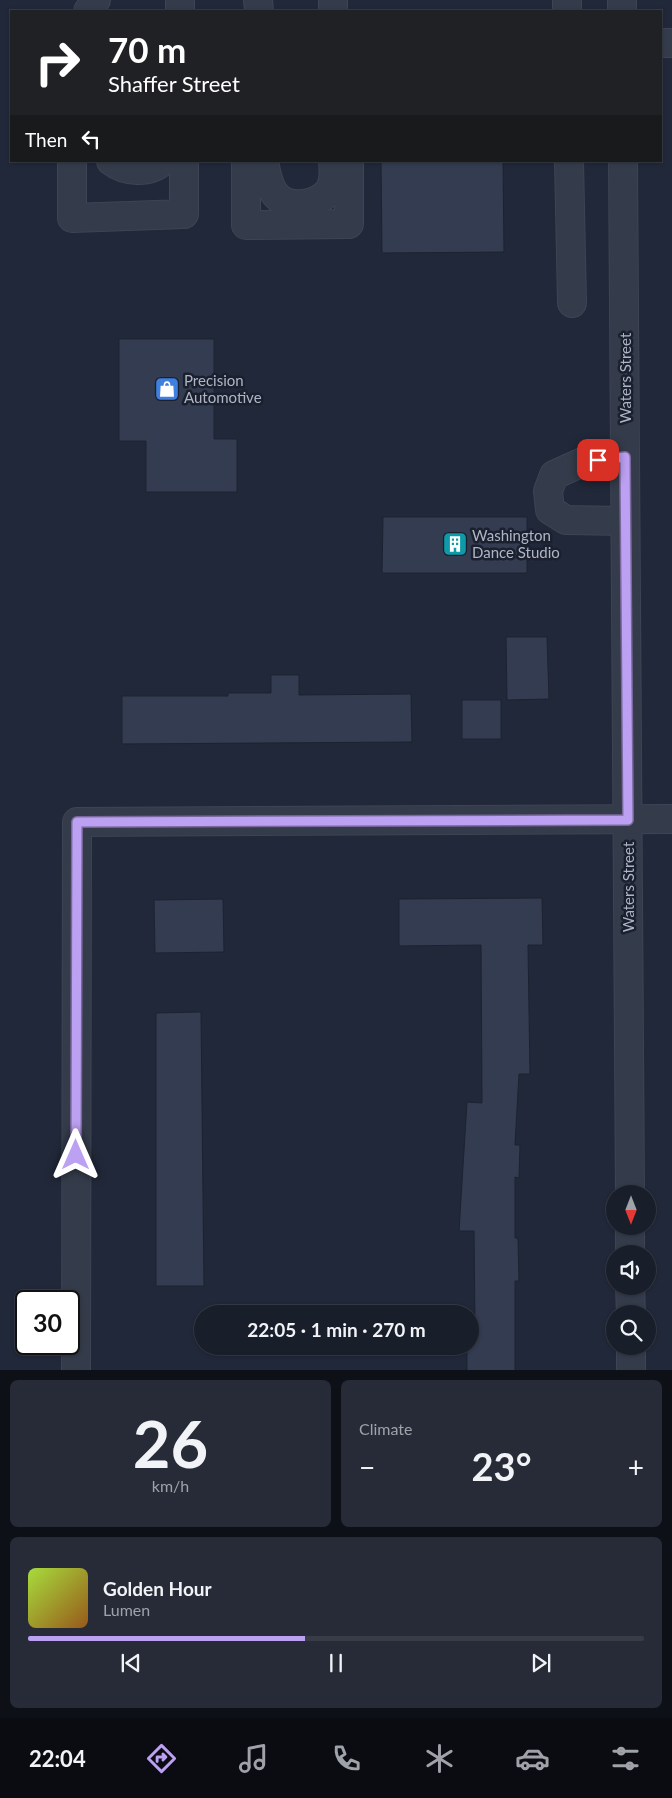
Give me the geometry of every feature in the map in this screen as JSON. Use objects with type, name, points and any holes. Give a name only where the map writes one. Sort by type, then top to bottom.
[{"type":"street","points":[[89,10],[97,0]]},
{"type":"street","points":[[72,162],[72,218],[184,214],[184,162]]},
{"type":"street","points":[[112,162],[120,168],[139,170],[158,165],[162,162]]},
{"type":"street","points":[[246,162],[246,225],[349,224],[349,162]]},
{"type":"street","points":[[264,162],[267,178],[274,193],[282,201],[303,204],[316,201],[328,191],[334,179],[334,162]]},
{"type":"street","points":[[569,162],[572,302]]},
{"type":"street","name":"Waters Street","points":[[623,162],[630,1185]]},
{"type":"street","points":[[625,457],[585,461],[554,475],[548,491],[550,510],[566,520],[626,521]]},
{"type":"street","points":[[76,1370],[77,822],[672,819]]},
{"type":"street","points":[[631,1355],[631,1370]]},
{"type":"building","points":[[381,162],[503,162],[504,252],[382,253]]},
{"type":"building","name":"Precision Automotive","points":[[119,339],[214,339],[214,439],[237,439],[237,492],[146,492],[146,441],[119,441]]},
{"type":"building","name":"Washington Dance Studio","points":[[383,517],[527,517],[527,573],[382,573]]},
{"type":"building","points":[[506,637],[547,637],[549,699],[507,700]]},
{"type":"building","points":[[271,675],[299,675],[299,695],[411,694],[412,742],[122,744],[122,696],[228,696],[228,693],[271,693]]},
{"type":"building","points":[[462,700],[501,700],[501,739],[462,739]]},
{"type":"building","points":[[542,898],[543,945],[528,945],[530,1074],[519,1074],[515,1145],[520,1145],[519,1178],[515,1177],[515,1238],[518,1238],[519,1281],[515,1281],[515,1370],[467,1370],[467,1355],[479,1355],[479,1305],[475,1305],[474,1231],[459,1231],[467,1102],[482,1103],[481,945],[399,946],[399,899]]},
{"type":"building","points":[[223,899],[224,952],[155,953],[154,900]]},
{"type":"building","points":[[201,1012],[204,1286],[156,1286],[156,1013]]},
{"type":"place","name":"Precision Automotive","points":[[167,389]]},
{"type":"place","name":"Washington Dance Studio","points":[[455,544]]},
{"type":"route","points":[[76,1155],[77,822],[628,820],[625,457],[598,460]]}]
